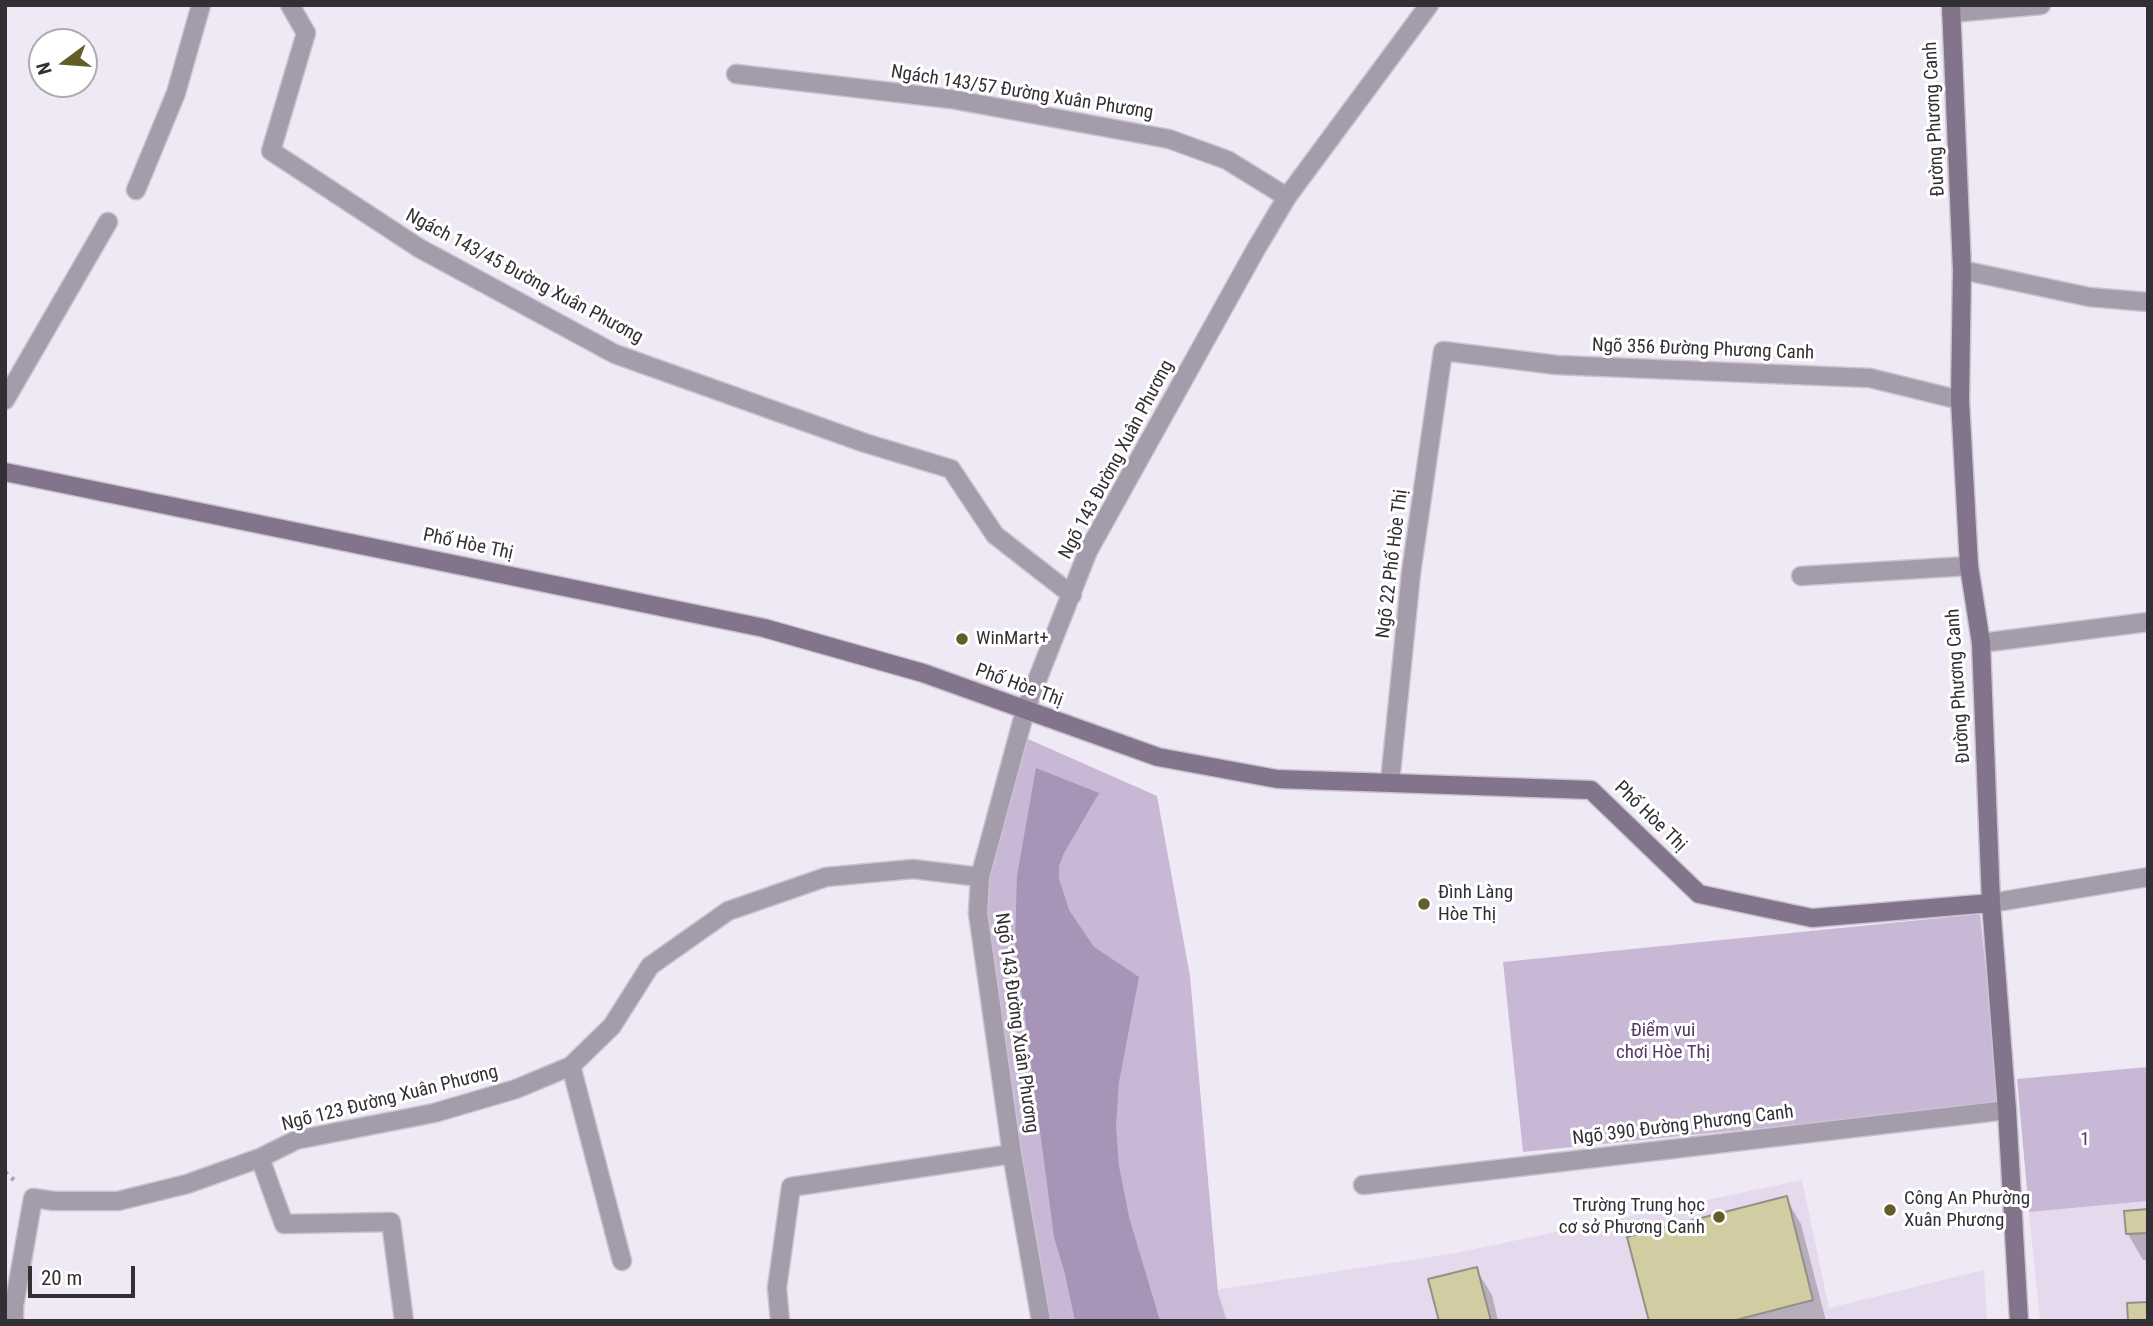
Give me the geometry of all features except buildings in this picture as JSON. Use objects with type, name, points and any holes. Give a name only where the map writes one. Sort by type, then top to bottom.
[{"type":"street","points":[[136,190],[176,93],[201,5]]},
{"type":"street","name":"Ngách 143/45 Đường Xuân Phương","points":[[290,5],[306,33],[271,151],[419,248],[615,354],[865,443],[951,469],[995,535],[1072,595]]},
{"type":"street","name":"Ngõ 143 Đường Xuân Phương","points":[[1041,1321],[1012,1154],[978,913],[980,877],[1025,711],[1088,551],[1256,249],[1287,197],[1429,5]]},
{"type":"street","points":[[1951,9],[2041,5]]},
{"type":"street","name":"Đường Phương Canh","points":[[1951,9],[1962,270],[1959,400],[1969,566],[1981,643],[1991,902],[2019,1321]]},
{"type":"street","name":"Ngách 143/57 Đường Xuân Phương","points":[[736,74],[951,99],[1169,139],[1227,160],[1287,197]]},
{"type":"street","points":[[5,400],[108,222]]},
{"type":"street","points":[[1962,270],[2089,297],[2148,302]]},
{"type":"street","name":"Ngõ 356 Đường Phương Canh","points":[[1443,352],[1558,365],[1870,378],[1959,400]]},
{"type":"street","name":"Ngõ 22 Phố Hòe Thị","points":[[1390,782],[1411,573],[1443,352]]},
{"type":"street","name":"Phố Hòe Thị","points":[[5,472],[764,628],[923,674],[1158,757],[1277,779],[1591,790],[1699,894],[1812,918],[1991,902]]},
{"type":"street","points":[[1801,576],[1969,566]]},
{"type":"street","points":[[1981,643],[2148,622]]},
{"type":"street","name":"Ngõ 123 Đường Xuân Phương","points":[[14,1321],[14,1306],[33,1198],[54,1201],[118,1201],[187,1184],[260,1158],[296,1140],[434,1113],[516,1089],[571,1066],[612,1026],[650,966],[728,911],[826,877],[913,869],[980,877]]},
{"type":"street","points":[[1991,902],[2148,877]]},
{"type":"street","points":[[571,1066],[622,1261]]},
{"type":"street","name":"Ngõ 390 Đường Phương Canh","points":[[1363,1185],[2007,1110]]},
{"type":"street","points":[[780,1321],[777,1288],[791,1187],[1012,1154]]},
{"type":"street","points":[[260,1158],[284,1224],[391,1222],[404,1321]]},
{"type":"shaded area","points":[[1036,768],[1099,793],[1064,853],[1059,866],[1059,879],[1069,910],[1094,947],[1139,977],[1119,1082],[1116,1127],[1119,1166],[1129,1217],[1160,1321],[1075,1321],[1054,1237],[1015,942],[1017,876]]},
{"type":"shaded area","name":"Trường Trung học cơ sở Phương Canh","points":[[1802,1180],[1829,1308],[1984,1270],[1987,1321],[1227,1321],[1216,1290],[1456,1253]]},
{"type":"shaded area","points":[[2148,1201],[2148,1321],[2040,1321],[2029,1212]]},
{"type":"green space","points":[[1028,739],[1157,796],[1190,976],[1218,1293],[1227,1321],[1045,1321],[984,919],[986,891]]},
{"type":"green space","name":"Điểm vui chơi Hòe Thị","points":[[1980,914],[2000,1104],[1523,1152],[1503,962]]},
{"type":"green space","name":"1","points":[[2148,1067],[2148,1201],[2029,1212],[2017,1079]]},
{"type":"place","name":"WinMart+","points":[[962,639]]},
{"type":"place","name":"Đình Làng Hòe Thị","points":[[1424,904]]},
{"type":"place","name":"Công An Phường Xuân Phương","points":[[1890,1210]]},
{"type":"place","name":"Trường Trung học cơ sở Phương Canh","points":[[1719,1217]]}]
